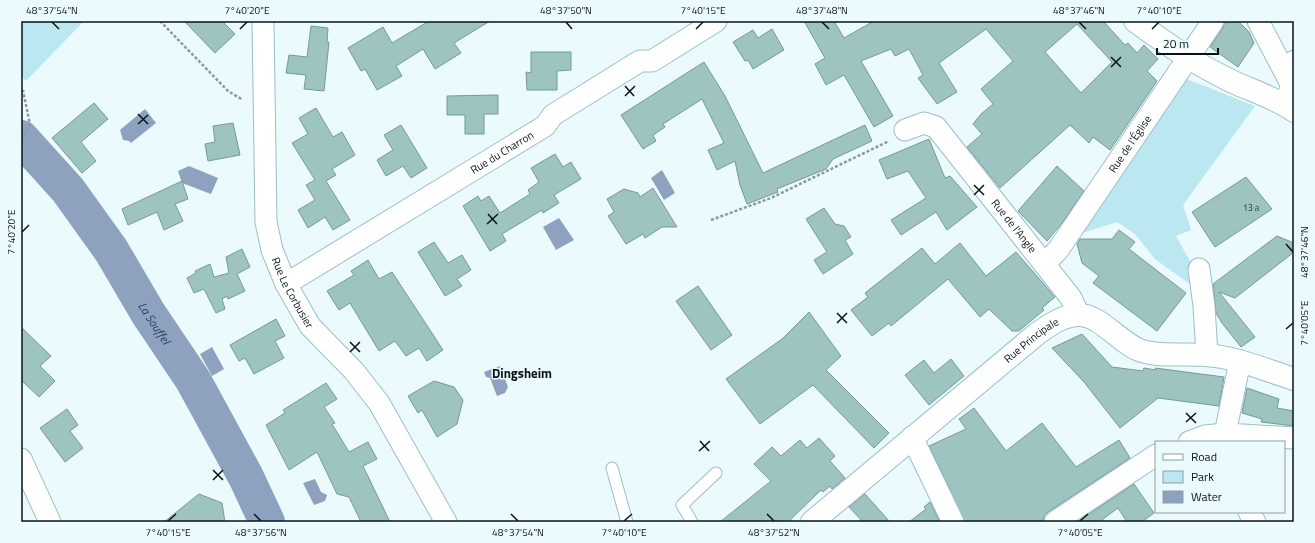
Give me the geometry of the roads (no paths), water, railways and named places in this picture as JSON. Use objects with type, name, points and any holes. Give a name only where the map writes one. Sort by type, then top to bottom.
[{"type":"street","name":"Rue Le Corbusier","points":[[263,21],[263,111],[266,222],[272,250],[286,284],[310,326],[354,371],[379,402],[446,522]]},
{"type":"street","name":"Rue du Charron","points":[[286,284],[545,126],[553,115],[640,61],[652,61],[716,21]]},
{"type":"street","points":[[1135,21],[1188,58],[1256,93],[1291,108],[1291,84],[1287,60],[1258,21]]},
{"type":"street","name":"Rue de l'Église","points":[[1044,264],[1058,250],[1213,21]]},
{"type":"street","name":"Rue de l'Angle","points":[[905,130],[924,124],[936,127],[1071,298],[1079,315]]},
{"type":"street","points":[[1198,269],[1204,306],[1207,355]]},
{"type":"street","points":[[1079,315],[1088,316],[1128,344],[1141,351],[1158,354],[1207,355],[1240,361],[1294,379]]},
{"type":"street","name":"Rue Principale","points":[[812,522],[1038,333],[1056,320],[1079,315]]},
{"type":"street","points":[[1240,361],[1207,438],[1294,438]]},
{"type":"street","points":[[912,437],[953,522]]},
{"type":"street","points":[[1055,522],[1155,456]]},
{"type":"street","points":[[21,459],[50,522]]},
{"type":"street","points":[[1250,513],[1256,522]]},
{"type":"lane","points":[[612,468],[627,522]]},
{"type":"lane","points":[[692,522],[682,505],[716,473]]},
{"type":"water","points":[[145,109],[156,123],[131,143],[123,140],[120,130]]},
{"type":"water","points":[[189,166],[218,178],[211,194],[182,183],[178,171]]},
{"type":"water","points":[[662,170],[675,193],[664,200],[651,178]]},
{"type":"water","points":[[559,218],[574,240],[556,250],[543,227]]},
{"type":"water","points":[[212,347],[224,369],[212,376],[200,354]]},
{"type":"water","points":[[500,366],[508,387],[505,393],[497,396],[490,378],[486,377],[484,372]]},
{"type":"water","points":[[315,479],[321,492],[327,495],[325,501],[314,505],[303,483]]},
{"type":"waterway","name":"La Souffel","points":[[21,138],[68,190],[111,250],[148,313],[193,380],[246,477],[267,522]]},
{"type":"district","name":"Dingsheim","points":[[522,373]]}]
